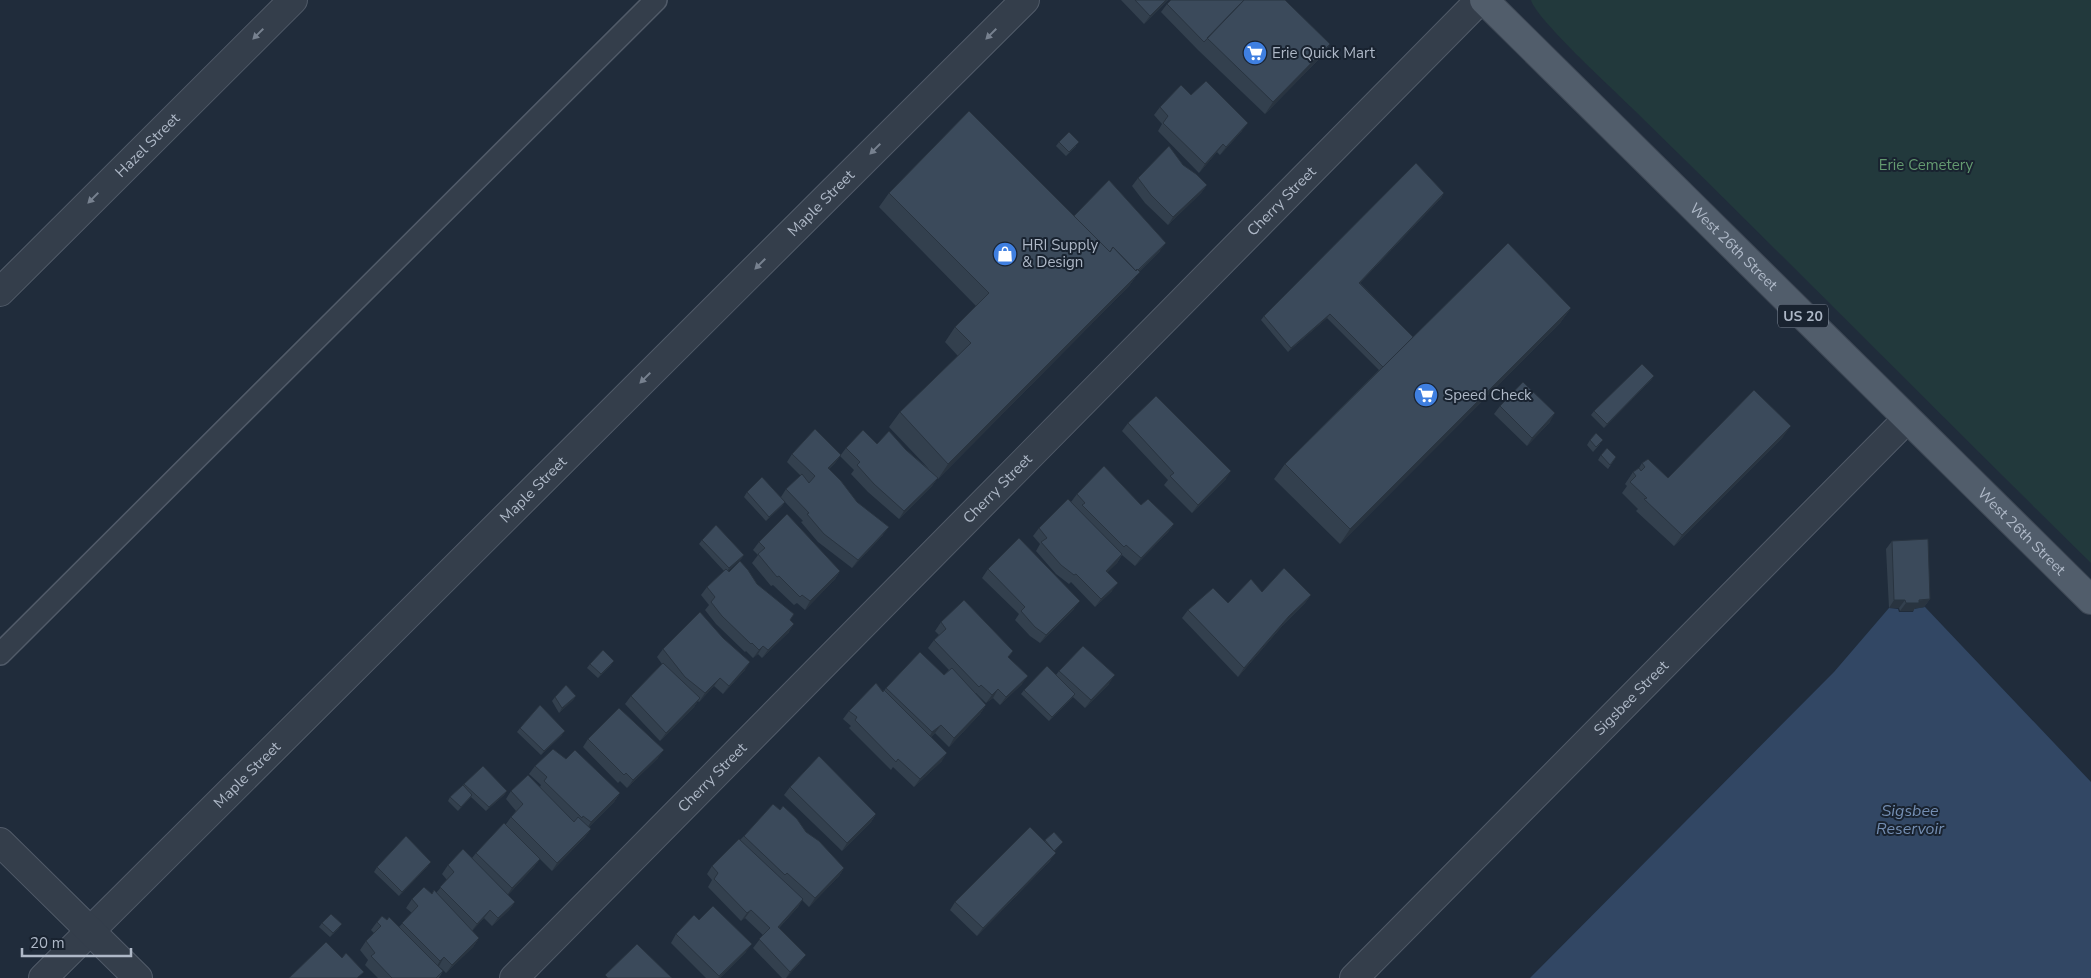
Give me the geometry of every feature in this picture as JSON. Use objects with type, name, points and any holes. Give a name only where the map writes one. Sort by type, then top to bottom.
[{"type":"main road","name":"West 26th Street","points":[[1482,0],[2091,600]]},
{"type":"street","name":"Hazel Street","points":[[0,292],[293,0]]},
{"type":"street","name":"Maple Street","points":[[43,978],[1025,0]]},
{"type":"street","name":"Cherry Street","points":[[514,978],[1482,0]]},
{"type":"street","name":"Sigsbee Street","points":[[1354,978],[1907,418]]},
{"type":"street","points":[[0,842],[138,978]]},
{"type":"lane","points":[[0,654],[656,0]]},
{"type":"green space","name":"Erie Cemetery","points":[[1531,0],[2091,0],[2091,563],[1576,54],[1546,22]]},
{"type":"water","name":"Sigsbee Reservoir","points":[[1925,607],[2091,782],[2091,978],[1530,978],[1834,672],[1889,608],[1898,609],[1899,612],[1913,612],[1914,609]]},
{"type":"building","points":[[1135,0],[1166,0],[1150,16]]},
{"type":"building","points":[[1171,0],[1244,0],[1204,42],[1167,4]]},
{"type":"building","points":[[1244,0],[1285,0],[1330,44],[1273,102],[1207,38]]},
{"type":"building","points":[[1206,81],[1248,123],[1226,147],[1223,144],[1205,164],[1163,123],[1168,116],[1160,107],[1181,85],[1191,95]]},
{"type":"building","points":[[969,111],[1110,252],[1113,247],[1136,271],[1137,269],[1140,272],[948,464],[900,412],[971,343],[955,327],[989,293],[889,193]]},
{"type":"building","points":[[1069,132],[1079,142],[1069,152],[1059,142]]},
{"type":"building","points":[[1169,146],[1183,165],[1207,185],[1173,217],[1151,195],[1138,178]]},
{"type":"building","points":[[1416,163],[1444,193],[1359,283],[1413,337],[1383,367],[1330,314],[1291,348],[1264,316]]},
{"type":"building","points":[[1109,180],[1166,243],[1136,271],[1113,247],[1110,252],[1074,216]]},
{"type":"building","points":[[1508,243],[1571,308],[1350,529],[1285,464]]},
{"type":"building","points":[[1642,364],[1654,376],[1607,424],[1594,411]]},
{"type":"building","points":[[1523,382],[1555,413],[1532,438],[1500,406]]},
{"type":"building","points":[[1754,390],[1791,426],[1682,535],[1644,499],[1647,498],[1630,482],[1636,476],[1633,472],[1639,468],[1641,471],[1645,467],[1642,463],[1648,459],[1668,478]]},
{"type":"building","points":[[1156,396],[1231,471],[1198,505],[1170,476],[1174,473],[1128,423]]},
{"type":"building","points":[[815,429],[841,455],[828,468],[857,502],[889,527],[858,560],[824,534],[807,514],[809,513],[786,489],[802,474],[809,483],[815,476],[792,454]]},
{"type":"building","points":[[863,430],[877,444],[889,431],[906,450],[938,478],[904,511],[874,484],[857,465],[860,462],[846,448]]},
{"type":"building","points":[[1596,433],[1603,440],[1596,447],[1590,440]]},
{"type":"building","points":[[1607,448],[1616,457],[1610,465],[1601,455]]},
{"type":"building","points":[[1104,466],[1141,505],[1148,499],[1174,524],[1141,558],[1126,545],[1124,547],[1082,505],[1085,503],[1077,494]]},
{"type":"building","points":[[762,477],[785,502],[769,517],[747,492]]},
{"type":"building","points":[[1068,499],[1122,554],[1106,571],[1118,583],[1101,599],[1076,574],[1074,575],[1061,565],[1041,542],[1047,538],[1039,528]]},
{"type":"building","points":[[787,514],[840,571],[810,601],[802,595],[800,597],[779,576],[777,577],[758,554],[765,548],[759,542]]},
{"type":"building","points":[[716,525],[744,555],[729,568],[702,540]]},
{"type":"building","points":[[1019,538],[1080,601],[1046,635],[1035,627],[1021,611],[1025,607],[988,569]]},
{"type":"building","points":[[1928,539],[1930,599],[1919,600],[1919,603],[1906,603],[1905,600],[1894,600],[1892,541]]},
{"type":"building","points":[[740,561],[757,584],[794,614],[790,620],[794,624],[768,650],[763,646],[759,650],[751,644],[722,616],[711,602],[715,597],[707,587],[726,569],[729,572]]},
{"type":"building","points":[[1284,568],[1311,595],[1289,616],[1244,668],[1188,610],[1213,588],[1228,603],[1251,579],[1262,592]]},
{"type":"building","points":[[964,600],[1013,651],[1008,657],[1028,676],[1006,697],[998,689],[992,695],[981,685],[979,687],[934,640],[946,629],[941,622]]},
{"type":"building","points":[[700,612],[723,638],[750,662],[729,686],[720,678],[705,693],[685,677],[663,649]]},
{"type":"building","points":[[1083,646],[1115,675],[1091,700],[1059,671]]},
{"type":"building","points":[[603,650],[614,661],[601,674],[590,664]]},
{"type":"building","points":[[920,652],[944,675],[952,668],[986,705],[954,738],[941,725],[932,732],[886,688]]},
{"type":"building","points":[[663,663],[700,698],[666,733],[631,696]]},
{"type":"building","points":[[1047,666],[1075,694],[1052,717],[1024,690]]},
{"type":"building","points":[[876,683],[947,753],[920,779],[898,759],[896,762],[855,720],[857,717],[849,711]]},
{"type":"building","points":[[566,685],[576,696],[562,708],[555,697]]},
{"type":"building","points":[[540,705],[565,731],[544,751],[520,728]]},
{"type":"building","points":[[619,708],[664,750],[633,780],[626,773],[624,775],[588,739]]},
{"type":"building","points":[[553,749],[566,759],[575,750],[620,793],[591,822],[583,816],[582,818],[544,781],[547,777],[535,766]]},
{"type":"building","points":[[819,756],[876,814],[847,843],[790,787]]},
{"type":"building","points":[[483,766],[507,791],[489,807],[464,784]]},
{"type":"building","points":[[528,775],[574,822],[578,817],[591,829],[557,863],[511,817],[523,804],[511,791]]},
{"type":"building","points":[[463,785],[472,795],[461,807],[450,797]]},
{"type":"building","points":[[773,804],[780,810],[783,806],[797,819],[806,832],[819,841],[844,868],[815,898],[787,873],[785,875],[744,836]]},
{"type":"building","points":[[504,823],[540,859],[512,888],[476,853]]},
{"type":"building","points":[[1030,827],[1056,853],[983,928],[955,902]]},
{"type":"building","points":[[1054,832],[1063,842],[1054,851],[1045,840]]},
{"type":"building","points":[[406,836],[431,862],[402,892],[377,867]]},
{"type":"building","points":[[739,839],[803,899],[778,927],[806,955],[790,972],[759,939],[770,928],[751,910],[747,913],[714,879],[718,873],[712,866]]},
{"type":"building","points":[[463,849],[515,902],[498,918],[490,910],[477,924],[440,887],[454,872],[448,865]]},
{"type":"building","points":[[424,887],[432,894],[434,890],[479,938],[452,965],[444,957],[440,961],[402,923],[418,906],[412,899]]},
{"type":"building","points":[[713,906],[752,944],[719,976],[676,934],[694,915],[699,920]]},
{"type":"building","points":[[331,914],[342,924],[333,933],[322,923]]},
{"type":"building","points":[[382,916],[387,920],[389,917],[443,971],[436,978],[392,978],[371,956],[375,953],[366,941],[381,926],[377,922]]},
{"type":"building","points":[[326,942],[342,958],[346,953],[364,972],[357,978],[289,978]]},
{"type":"building","points":[[637,944],[672,978],[608,978],[605,975]]},
{"type":"place","name":"Erie Quick Mart","points":[[1255,53]]},
{"type":"place","name":"HRI Supply & Design","points":[[1005,254]]},
{"type":"place","name":"Speed Check","points":[[1426,395]]}]
